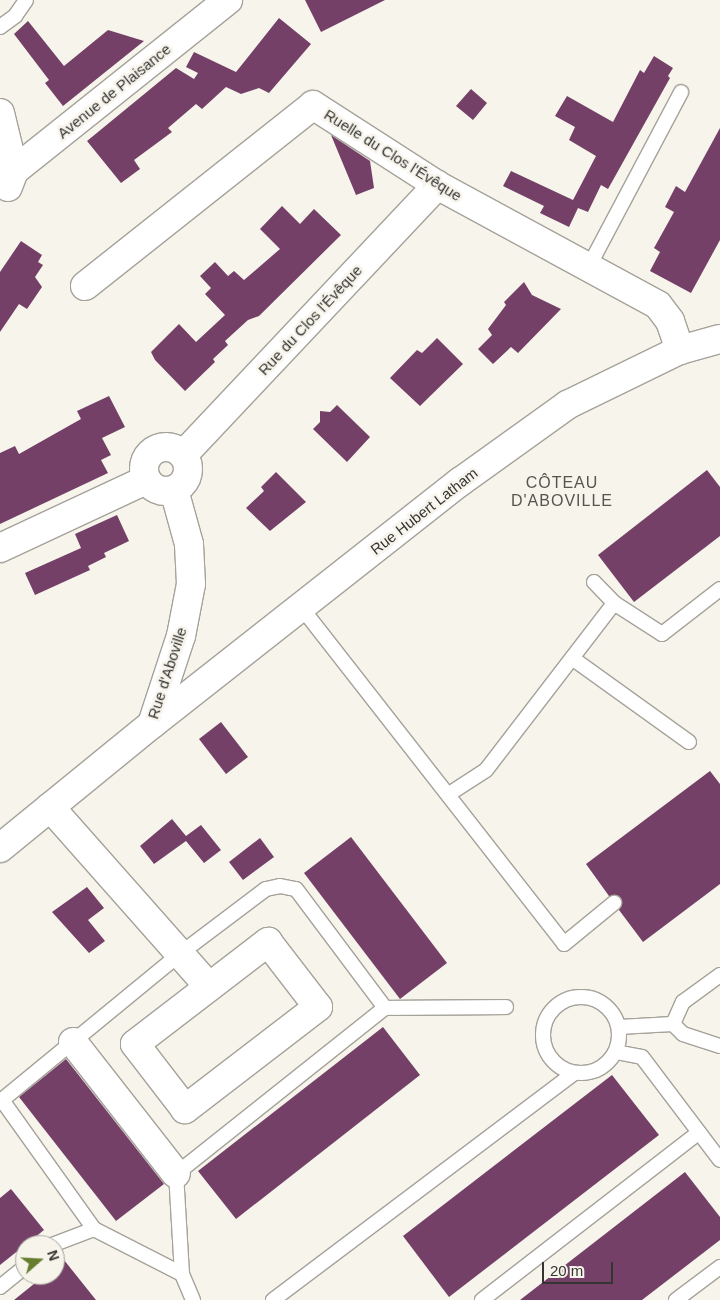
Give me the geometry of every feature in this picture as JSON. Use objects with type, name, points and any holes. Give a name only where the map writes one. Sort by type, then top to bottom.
[{"type":"street","name":"Avenue de Plaisance","points":[[7,176],[228,0]]},
{"type":"street","name":"Ruelle du Clos l'Évêque","points":[[85,286],[313,105],[437,185],[658,305],[670,321],[680,350]]},
{"type":"street","points":[[0,201],[7,176],[3,124]]},
{"type":"street","name":"Rue du Clos l'Évêque","points":[[183,455],[437,185]]},
{"type":"street","name":"Rue Hubert Latham","points":[[152,724],[460,482],[567,405],[680,350],[720,339]]},
{"type":"street","points":[[166,447],[183,455],[188,475],[174,490],[155,489],[146,480],[145,461],[154,451],[166,447]]},
{"type":"street","points":[[0,548],[146,480]]},
{"type":"street","name":"Rue d'Aboville","points":[[0,848],[152,724],[181,636],[191,584],[190,544],[174,490]]},
{"type":"street","points":[[50,807],[182,953],[210,987]]},
{"type":"street","points":[[268,942],[318,1007],[185,1109],[135,1044],[210,987],[268,942]]},
{"type":"street","points":[[72,1042],[176,1174]]},
{"type":"lane","points":[[0,27],[16,16],[26,0]]},
{"type":"lane","points":[[588,268],[681,92]]},
{"type":"lane","points":[[594,582],[614,603],[662,634],[720,589]]},
{"type":"lane","points":[[448,794],[486,770],[614,603]]},
{"type":"lane","points":[[301,607],[564,944],[614,903]]},
{"type":"lane","points":[[572,658],[689,742]]},
{"type":"lane","points":[[182,1274],[94,1229],[2,1100],[182,953],[266,889],[280,886],[296,889],[385,1008]]},
{"type":"lane","points":[[672,1024],[683,1002],[720,975]]},
{"type":"lane","points":[[583,997],[606,1006],[619,1027],[616,1052],[598,1070],[574,1073],[562,1068],[546,1049],[545,1024],[551,1013],[570,998],[583,997]]},
{"type":"lane","points":[[193,1300],[182,1274],[176,1174],[385,1008],[506,1007]]},
{"type":"lane","points":[[619,1027],[672,1024],[683,1034],[720,1046]]},
{"type":"lane","points":[[616,1052],[642,1057],[720,1160]]},
{"type":"lane","points":[[273,1300],[574,1073]]},
{"type":"lane","points":[[482,1300],[699,1132]]},
{"type":"lane","points":[[65,1240],[94,1229]]},
{"type":"lane","points":[[676,1300],[720,1267]]},
{"type":"lane","points":[[0,1288],[15,1275]]},
{"type":"building","points":[[305,0],[385,0],[321,32]]},
{"type":"building","points":[[279,18],[311,44],[269,93],[259,88],[241,94],[226,87],[202,109],[196,104],[168,128],[172,132],[134,160],[140,169],[121,183],[87,141],[176,68],[194,79],[198,73],[186,67],[194,52],[236,72]]},
{"type":"building","points":[[28,21],[64,66],[108,30],[144,41],[63,106],[45,83],[49,80],[14,34]]},
{"type":"building","points":[[654,56],[673,68],[668,76],[670,78],[608,189],[601,185],[588,212],[578,208],[569,227],[540,213],[544,206],[503,186],[511,171],[573,200],[596,156],[569,140],[575,127],[555,116],[567,96],[613,122],[640,70],[644,73]]},
{"type":"building","points":[[471,89],[487,103],[473,120],[456,106]]},
{"type":"building","points":[[720,128],[720,240],[691,293],[650,271],[660,252],[654,248],[674,212],[665,207],[676,186],[685,192]]},
{"type":"building","points":[[331,135],[370,161],[374,188],[356,195]]},
{"type":"building","points":[[282,206],[300,224],[314,209],[341,235],[259,316],[248,320],[225,341],[228,345],[213,359],[215,362],[185,391],[155,360],[151,352],[179,324],[196,342],[225,315],[205,294],[211,288],[200,276],[215,262],[228,276],[234,271],[244,280],[280,249],[260,229]]},
{"type":"building","points":[[21,241],[42,255],[38,262],[43,265],[35,277],[42,287],[27,309],[19,304],[0,332],[0,272]]},
{"type":"building","points":[[524,282],[532,295],[561,309],[518,353],[511,347],[493,364],[478,349],[492,335],[488,329],[506,305],[504,302]]},
{"type":"building","points":[[437,338],[463,364],[420,406],[390,378],[417,350],[422,353]]},
{"type":"building","points":[[109,396],[125,427],[102,438],[111,455],[101,460],[108,473],[0,524],[0,453],[15,446],[19,454],[81,419],[77,411]]},
{"type":"building","points":[[337,405],[370,437],[347,462],[313,429],[320,422],[320,411],[330,412]]},
{"type":"building","points":[[707,470],[720,487],[720,536],[634,602],[598,555]]},
{"type":"building","points":[[276,472],[306,502],[270,531],[246,508],[264,491],[261,487]]},
{"type":"building","points":[[117,515],[129,541],[104,553],[106,557],[88,566],[90,570],[35,595],[25,573],[81,548],[75,534]]},
{"type":"building","points":[[221,722],[248,757],[226,774],[199,739]]},
{"type":"building","points":[[710,771],[720,784],[720,884],[643,942],[619,910],[621,898],[609,896],[586,864]]},
{"type":"building","points":[[172,819],[186,836],[201,825],[221,850],[204,863],[186,841],[154,864],[140,846]]},
{"type":"building","points":[[351,837],[447,963],[400,999],[304,873]]},
{"type":"building","points":[[260,838],[274,857],[243,880],[229,862]]},
{"type":"building","points":[[87,887],[104,908],[88,920],[105,941],[89,953],[52,912]]},
{"type":"building","points":[[383,1027],[420,1075],[236,1219],[198,1171]]},
{"type":"building","points":[[66,1059],[164,1184],[116,1221],[19,1097]]},
{"type":"building","points":[[612,1075],[659,1135],[449,1297],[403,1236]]},
{"type":"building","points":[[685,1172],[720,1217],[720,1240],[642,1300],[520,1300]]},
{"type":"building","points":[[11,1189],[44,1230],[38,1235],[15,1235],[15,1253],[0,1265],[0,1198]]},
{"type":"building","points":[[65,1261],[96,1300],[14,1300],[33,1285],[65,1285]]},
{"type":"district","name":"CÔTEAU D'ABOVILLE","points":[[562,492]]}]
